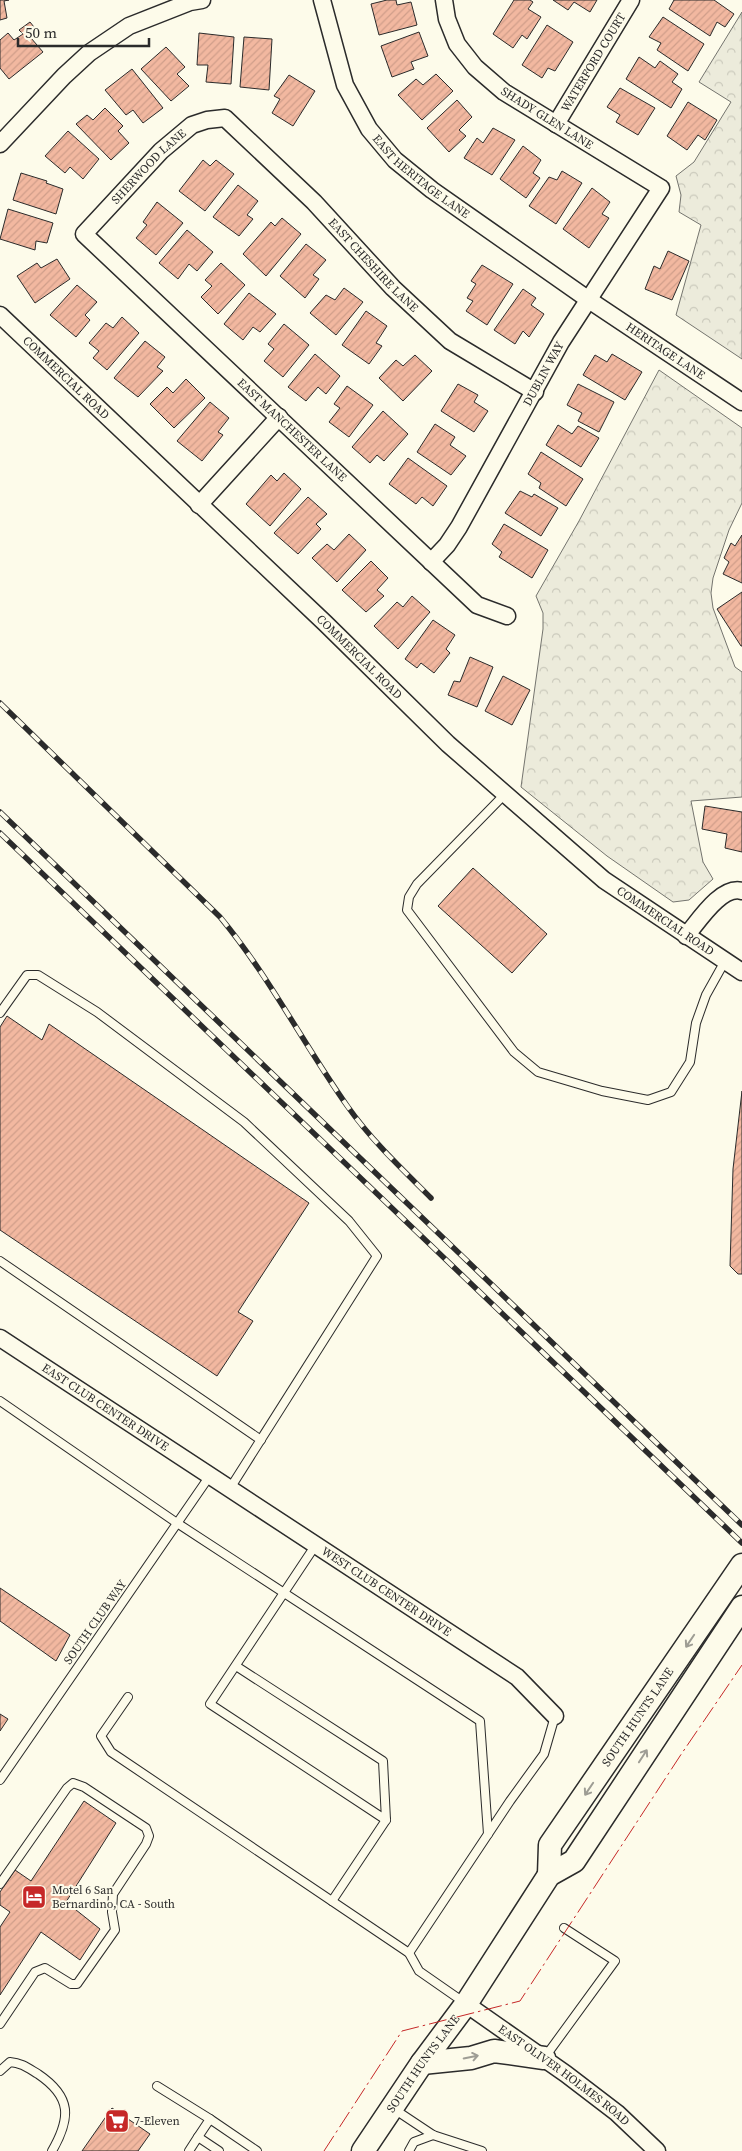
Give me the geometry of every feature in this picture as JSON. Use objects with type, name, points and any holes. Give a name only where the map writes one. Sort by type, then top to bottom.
[{"type":"main road","name":"SOUTH HUNTS LANE","points":[[550,1875],[550,1845],[742,1564]]},
{"type":"main road","name":"SOUTH HUNTS LANE","points":[[363,2151],[422,2063],[466,2004],[550,1875],[574,1861],[739,1612]]},
{"type":"main road","points":[[422,2063],[471,2058],[494,2051],[544,2058]]},
{"type":"street","points":[[3,135],[89,53],[129,26],[190,2],[202,0]]},
{"type":"street","name":"EAST HERITAGE LANE","points":[[322,0],[345,85],[369,129],[395,160],[432,190],[589,300]]},
{"type":"street","name":"SHADY GLEN LANE","points":[[444,0],[447,19],[457,44],[475,66],[504,92],[661,188]]},
{"type":"street","name":"WATERFORD COURT","points":[[556,124],[631,0]]},
{"type":"street","name":"SHERWOOD LANE","points":[[84,234],[161,151],[192,125],[207,120],[226,118]]},
{"type":"street","name":"EAST CHESHIRE LANE","points":[[226,118],[314,202],[393,288],[450,341],[535,392]]},
{"type":"street","name":"DUBLIN WAY","points":[[431,562],[447,545],[459,527],[561,342],[661,188]]},
{"type":"street","name":"EAST MANCHESTER LANE","points":[[84,234],[477,605],[507,616]]},
{"type":"street","name":"HERITAGE LANE","points":[[589,300],[742,402]]},
{"type":"street","name":"COMMERCIAL ROAD","points":[[0,315],[325,624],[448,744],[604,880],[742,972]]},
{"type":"street","points":[[199,505],[279,417]]},
{"type":"street","points":[[686,936],[724,894],[737,889],[742,891]]},
{"type":"street","name":"EAST CLUB CENTER DRIVE","points":[[0,1338],[210,1477]]},
{"type":"street","name":"WEST CLUB CENTER DRIVE","points":[[210,1477],[517,1677],[555,1716]]},
{"type":"street","name":"EAST OLIVER HOLMES ROAD","points":[[466,2004],[544,2058],[616,2112],[657,2151]]},
{"type":"lane","points":[[505,794],[417,884],[409,897],[407,910],[514,1052],[538,1072],[602,1091],[648,1100],[671,1092],[690,1062],[699,1014],[706,995],[725,961]]},
{"type":"lane","points":[[0,1013],[27,975],[38,975],[98,1012],[244,1122],[349,1220],[377,1256],[229,1490]]},
{"type":"lane","points":[[0,1261],[261,1440]]},
{"type":"lane","points":[[0,1401],[178,1524],[285,1592],[480,1721],[488,1834]]},
{"type":"lane","name":"SOUTH CLUB WAY","points":[[0,1780],[210,1477]]},
{"type":"lane","points":[[315,1546],[210,1704],[386,1820]]},
{"type":"lane","points":[[236,1666],[383,1761],[386,1820],[332,1901]]},
{"type":"lane","points":[[128,1697],[102,1736],[110,1752],[409,1953],[419,1971],[466,2004]]},
{"type":"lane","points":[[409,1953],[544,1754],[555,1716]]},
{"type":"lane","points":[[0,1884],[67,1788],[73,1784],[84,1787],[146,1828],[149,1836],[146,1844],[113,1894],[112,1912],[115,1930],[77,1984],[71,1984],[45,1968],[35,1972],[0,2024]]},
{"type":"lane","points":[[544,2058],[615,1962],[564,1928]]},
{"type":"lane","points":[[0,2071],[10,2062],[22,2063],[48,2081],[64,2100],[65,2114],[62,2134],[52,2151]]},
{"type":"lane","points":[[157,2086],[210,2119],[246,2148],[257,2151]]},
{"type":"lane","points":[[392,2108],[433,2135],[482,2151]]},
{"type":"lane","points":[[188,2151],[210,2119]]},
{"type":"lane","points":[[408,2151],[414,2142],[433,2135]]},
{"type":"lane","points":[[198,2137],[218,2151]]},
{"type":"green space","points":[[742,12],[742,359],[676,315],[701,225],[679,212],[681,195],[676,176],[694,162],[731,102],[699,82]]},
{"type":"green space","points":[[659,370],[742,428],[742,503],[729,530],[713,578],[711,593],[713,608],[735,667],[742,672],[742,797],[691,801],[703,862],[713,879],[689,900],[673,902],[607,856],[521,787],[543,629],[543,613],[536,596],[579,521]]},
{"type":"building","points":[[0,0],[9,0],[4,1],[7,18],[0,20]]},
{"type":"building","points":[[396,0],[397,5],[411,2],[417,25],[379,35],[371,4]]},
{"type":"building","points":[[514,0],[530,0],[533,2],[528,9],[541,17],[527,39],[522,35],[513,48],[493,34]]},
{"type":"building","points":[[553,0],[597,0],[590,12],[574,2],[568,10]]},
{"type":"building","points":[[674,0],[714,0],[734,14],[725,27],[717,22],[710,36],[669,9]]},
{"type":"building","points":[[663,17],[704,44],[688,71],[657,50],[661,43],[649,37]]},
{"type":"building","points":[[30,22],[38,32],[31,38],[43,52],[9,79],[0,68],[0,40],[8,33],[14,40],[23,34],[19,30]]},
{"type":"building","points":[[547,25],[573,42],[555,71],[548,68],[542,78],[522,65]]},
{"type":"building","points":[[419,32],[428,56],[411,62],[414,69],[392,77],[381,46]]},
{"type":"building","points":[[199,33],[234,37],[231,84],[206,82],[208,65],[197,65]]},
{"type":"building","points":[[244,37],[272,39],[269,90],[240,87]]},
{"type":"building","points":[[166,47],[185,67],[177,74],[189,86],[171,101],[141,69]]},
{"type":"building","points":[[639,57],[655,68],[660,61],[678,74],[672,82],[682,89],[671,108],[626,79]]},
{"type":"building","points":[[132,69],[163,108],[143,123],[133,110],[126,115],[105,90]]},
{"type":"building","points":[[436,74],[453,91],[422,120],[398,95],[416,79],[423,85]]},
{"type":"building","points":[[289,75],[315,91],[293,126],[272,113],[280,99],[274,96]]},
{"type":"building","points":[[620,88],[655,108],[638,135],[616,122],[620,115],[607,107]]},
{"type":"building","points":[[457,100],[472,117],[459,130],[466,136],[449,152],[427,128]]},
{"type":"building","points":[[688,102],[717,120],[705,140],[698,135],[687,150],[667,136]]},
{"type":"building","points":[[105,108],[123,126],[118,131],[129,143],[111,160],[76,124],[87,115],[93,120]]},
{"type":"building","points":[[493,128],[515,140],[492,175],[464,158],[477,138],[483,143]]},
{"type":"building","points":[[68,131],[99,159],[83,179],[70,167],[65,173],[45,156]]},
{"type":"building","points":[[523,146],[541,160],[533,173],[540,178],[526,198],[500,179]]},
{"type":"building","points":[[203,160],[210,166],[216,160],[234,174],[205,211],[179,191]]},
{"type":"building","points":[[562,171],[582,183],[556,224],[529,206],[549,177],[557,180]]},
{"type":"building","points":[[21,173],[47,181],[46,183],[63,189],[56,214],[13,200]]},
{"type":"building","points":[[238,185],[258,201],[247,215],[253,219],[239,236],[213,217]]},
{"type":"building","points":[[592,188],[610,202],[602,214],[609,218],[589,248],[563,229]]},
{"type":"building","points":[[157,202],[183,223],[156,255],[136,238],[147,225],[143,222]]},
{"type":"building","points":[[8,209],[53,223],[47,243],[36,241],[35,250],[0,239]]},
{"type":"building","points":[[282,218],[301,234],[266,276],[243,254],[271,222],[275,226]]},
{"type":"building","points":[[187,230],[213,252],[197,271],[189,264],[178,279],[159,263]]},
{"type":"building","points":[[306,244],[326,260],[313,275],[319,279],[305,298],[280,276]]},
{"type":"building","points":[[668,251],[689,261],[672,300],[645,289],[654,266],[660,269]]},
{"type":"building","points":[[57,259],[70,279],[35,303],[17,276],[37,263],[41,268]]},
{"type":"building","points":[[221,263],[245,285],[218,314],[201,297],[212,286],[205,280]]},
{"type":"building","points":[[482,265],[513,284],[487,325],[466,311],[473,301],[467,298],[476,284],[471,281]]},
{"type":"building","points":[[77,285],[97,302],[85,315],[90,320],[76,337],[50,315]]},
{"type":"building","points":[[344,288],[363,302],[336,335],[310,313],[326,295],[335,300]]},
{"type":"building","points":[[523,289],[536,298],[531,305],[544,314],[529,337],[523,331],[515,344],[494,330]]},
{"type":"building","points":[[249,293],[276,314],[260,332],[253,327],[243,340],[224,324]]},
{"type":"building","points":[[366,311],[387,326],[376,343],[382,346],[369,364],[342,345]]},
{"type":"building","points":[[122,317],[139,333],[107,370],[93,358],[99,351],[89,343],[106,323],[113,328]]},
{"type":"building","points":[[284,324],[309,345],[283,377],[264,361],[274,349],[268,344]]},
{"type":"building","points":[[145,341],[165,357],[157,367],[163,371],[138,397],[114,378]]},
{"type":"building","points":[[315,354],[340,376],[326,394],[318,387],[306,401],[288,387]]},
{"type":"building","points":[[612,354],[642,372],[625,400],[583,375],[595,355],[607,362]]},
{"type":"building","points":[[415,355],[432,371],[403,401],[379,378],[396,360],[403,366]]},
{"type":"building","points":[[186,379],[205,398],[174,428],[150,404],[167,387],[173,393]]},
{"type":"building","points":[[458,384],[478,395],[474,402],[488,411],[474,432],[441,411]]},
{"type":"building","points":[[578,384],[614,402],[599,432],[578,421],[582,413],[567,405]]},
{"type":"building","points":[[347,386],[373,405],[349,437],[329,422],[340,408],[334,404]]},
{"type":"building","points":[[210,402],[229,418],[218,432],[223,435],[202,461],[177,441]]},
{"type":"building","points":[[383,411],[408,434],[384,461],[377,455],[370,463],[352,447]]},
{"type":"building","points":[[435,424],[455,437],[450,445],[466,456],[451,475],[417,452]]},
{"type":"building","points":[[558,425],[572,434],[578,426],[599,438],[581,467],[546,445]]},
{"type":"building","points":[[541,452],[583,479],[566,506],[539,488],[541,483],[528,474]]},
{"type":"building","points":[[408,458],[447,486],[433,506],[422,497],[416,504],[389,484]]},
{"type":"building","points":[[284,473],[301,489],[270,526],[246,504],[271,475],[277,481]]},
{"type":"building","points":[[520,491],[532,497],[534,494],[558,508],[541,536],[505,513]]},
{"type":"building","points":[[308,497],[327,514],[316,524],[321,529],[298,554],[274,533]]},
{"type":"building","points":[[504,524],[548,550],[532,578],[499,557],[502,552],[492,544]]},
{"type":"building","points":[[349,534],[366,550],[337,582],[312,558],[327,544],[334,550]]},
{"type":"building","points":[[742,535],[742,583],[723,574],[729,562],[724,558],[731,543],[735,546]]},
{"type":"building","points":[[371,561],[388,578],[377,590],[384,596],[366,612],[342,590]]},
{"type":"building","points":[[742,592],[742,646],[741,646],[717,609]]},
{"type":"building","points":[[412,596],[430,612],[398,649],[374,626],[397,602],[403,607]]},
{"type":"building","points":[[433,620],[455,635],[446,649],[450,653],[434,673],[421,663],[417,668],[405,659]]},
{"type":"building","points":[[470,657],[493,667],[477,707],[448,695],[454,681],[460,682]]},
{"type":"building","points":[[503,676],[530,690],[512,725],[485,711]]},
{"type":"building","points":[[705,806],[742,812],[742,852],[725,848],[727,834],[702,829]]},
{"type":"building","points":[[473,868],[547,934],[512,973],[438,906]]},
{"type":"building","points":[[7,1016],[42,1040],[49,1024],[309,1203],[238,1312],[253,1321],[217,1376],[0,1230],[0,1027]]},
{"type":"building","points":[[742,1091],[742,1274],[738,1274],[730,1266],[733,1169]]},
{"type":"building","points":[[0,1588],[70,1635],[56,1661],[0,1621]]},
{"type":"building","points":[[0,1714],[8,1719],[0,1731]]},
{"type":"building","name":"Motel 6 San Bernardino, CA - South","points":[[84,1801],[116,1823],[66,1902],[100,1929],[80,1960],[41,1932],[0,1995],[0,1927],[10,1912],[0,1905],[0,1892],[15,1870],[31,1881]]},
{"type":"building","name":"7-Eleven","points":[[112,2108],[150,2134],[138,2151],[82,2151]]},
{"type":"railway","points":[[0,703],[220,917],[254,963],[357,1119],[431,1198]]},
{"type":"railway","points":[[0,812],[742,1525]]},
{"type":"railway","points":[[0,833],[742,1543]]},
{"type":"power","points":[[324,2151],[402,2031],[520,2001],[680,1756],[742,1665]]},
{"type":"place","name":"Motel 6 San Bernardino, CA - South","points":[[34,1897]]},
{"type":"place","name":"7-Eleven","points":[[117,2121]]}]
